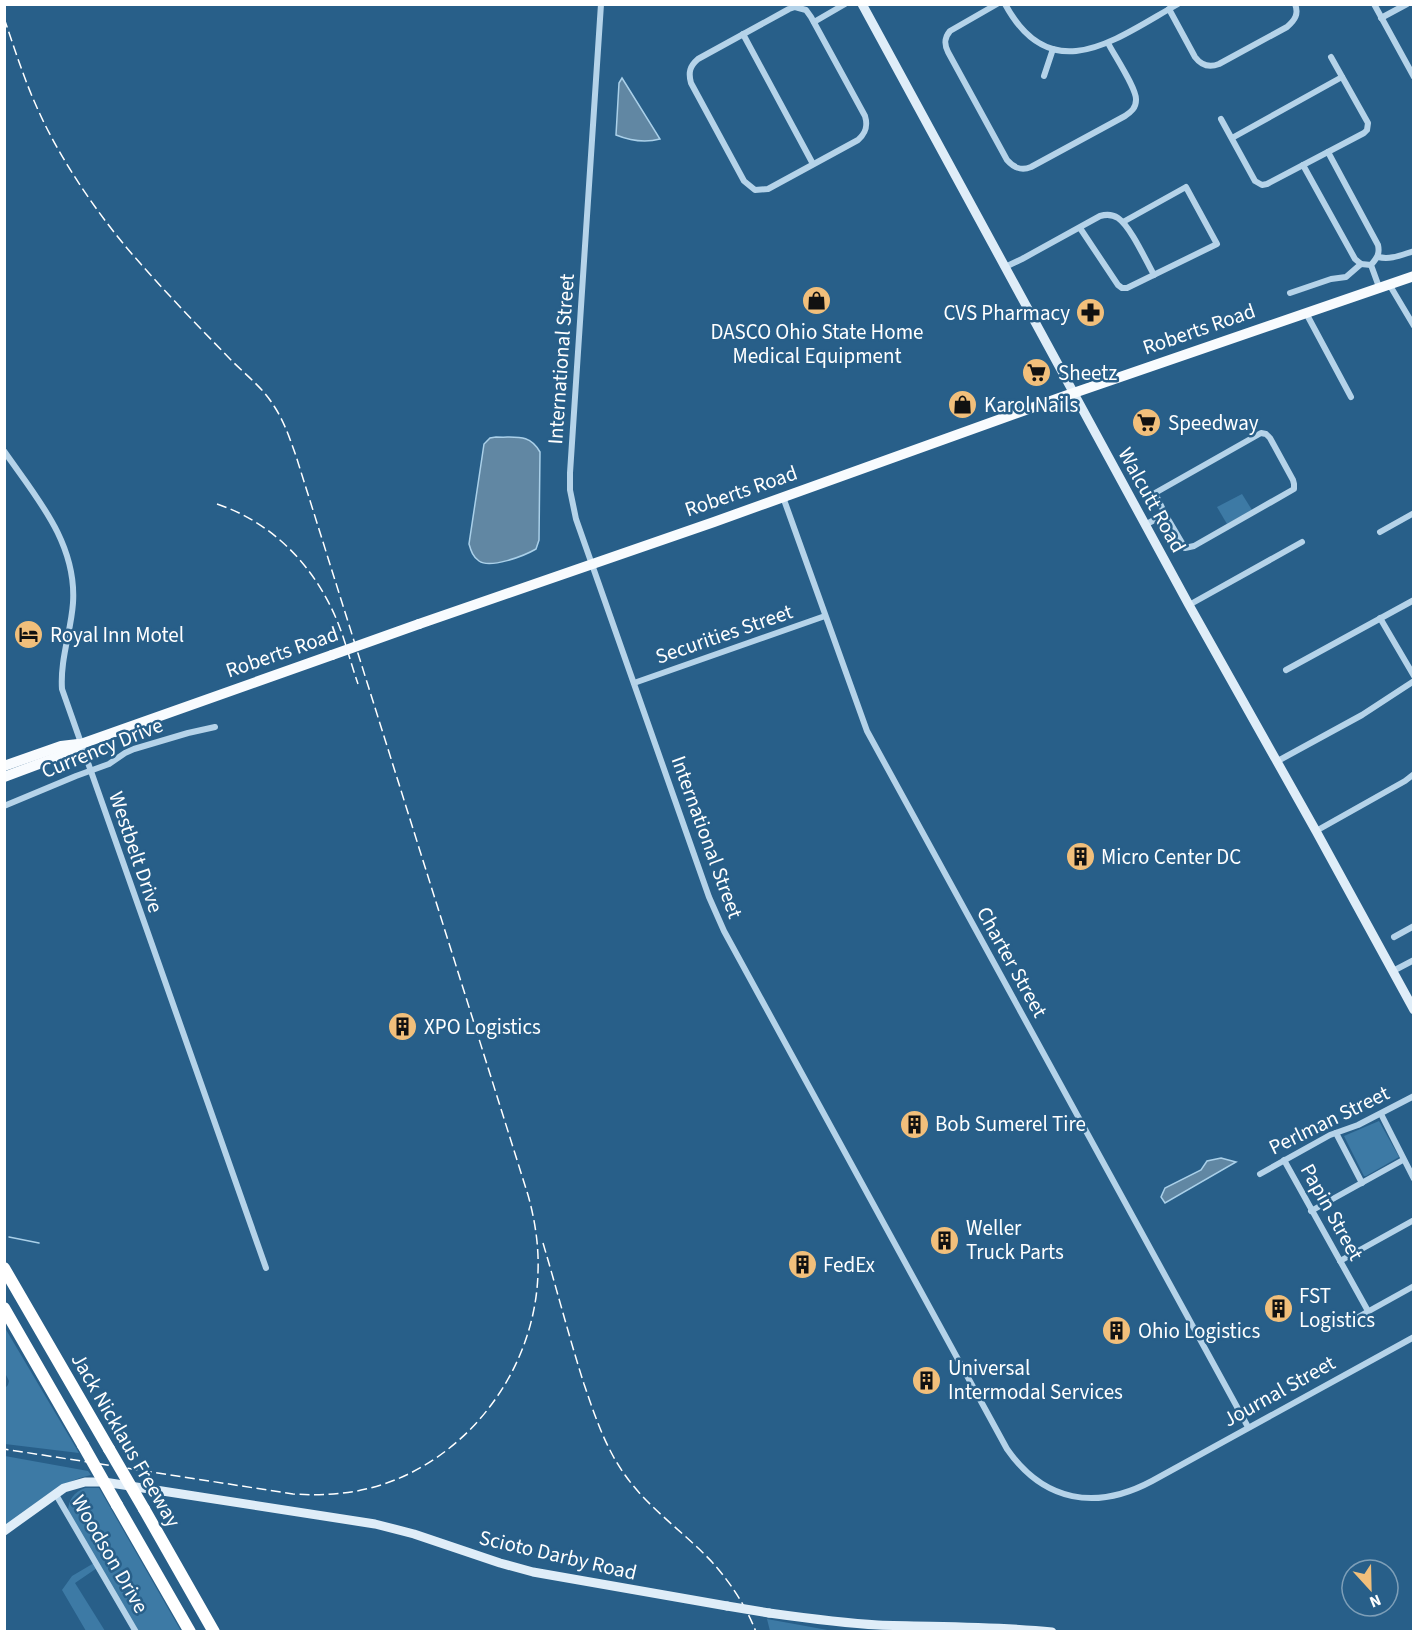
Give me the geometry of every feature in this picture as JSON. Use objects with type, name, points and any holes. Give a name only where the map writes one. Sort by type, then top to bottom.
[{"type":"highway","name":"Jack Nicklaus Freeway","points":[[4,1269],[214,1632]]},
{"type":"highway","name":"Jack Nicklaus Freeway","points":[[4,1308],[190,1632]]},
{"type":"main road","name":"Roberts Road","points":[[4,777],[63,755],[81,744],[1074,393],[1413,276]]},
{"type":"main road","name":"Roberts Road","points":[[4,766],[61,746],[81,744]]},
{"type":"street","name":"International Street","points":[[601,4],[570,490],[573,509],[591,563],[710,897],[724,931],[1007,1449],[1036,1480],[1056,1491],[1072,1496],[1095,1498],[1124,1494],[1161,1476]]},
{"type":"street","points":[[814,22],[845,4]]},
{"type":"street","name":"Walcutt Road","points":[[862,4],[1145,525],[1413,1010]]},
{"type":"street","points":[[997,4],[950,31],[945,43],[1007,160],[1017,168],[1031,167],[1125,116],[1134,108],[1136,100],[1134,91],[1108,43]]},
{"type":"street","points":[[1005,4],[1018,26],[1027,35],[1053,49],[1067,51],[1081,51],[1108,43],[1178,4]]},
{"type":"street","points":[[1169,9],[1198,62],[1209,66],[1219,64],[1287,27],[1296,16],[1295,4]]},
{"type":"street","points":[[1374,4],[1413,77]]},
{"type":"street","points":[[1381,18],[1407,4]]},
{"type":"street","points":[[795,7],[806,10],[814,22],[865,116],[866,130],[858,140],[768,189],[755,190],[744,181],[691,83],[689,69],[698,59],[789,9],[795,7]]},
{"type":"street","points":[[742,34],[813,164]]},
{"type":"street","points":[[1044,76],[1053,49]]},
{"type":"street","points":[[1221,119],[1258,184],[1267,184],[1364,133],[1368,123],[1331,57]]},
{"type":"street","points":[[1232,138],[1342,77]]},
{"type":"street","points":[[1328,152],[1378,245],[1378,257],[1371,265]]},
{"type":"street","points":[[1303,165],[1355,259],[1361,264],[1371,265]]},
{"type":"street","points":[[1080,228],[1122,288],[1127,288],[1217,244],[1186,187],[1123,222]]},
{"type":"street","points":[[1005,267],[1107,214],[1123,222],[1154,275]]},
{"type":"street","points":[[1378,257],[1393,258],[1413,251]]},
{"type":"street","points":[[1290,293],[1331,279],[1346,277],[1361,264]]},
{"type":"street","points":[[1371,265],[1413,326]]},
{"type":"street","points":[[1306,313],[1352,397]]},
{"type":"street","points":[[1261,433],[1270,438],[1295,487],[1290,492],[1190,548],[1185,548],[1182,544],[1165,514],[1155,497],[1155,491],[1261,433]]},
{"type":"street","name":"Westbelt Drive","points":[[4,451],[56,527],[67,554],[72,576],[73,601],[61,674],[62,689],[266,1268]]},
{"type":"street","name":"Charter Street","points":[[783,497],[862,720],[1248,1427]]},
{"type":"street","points":[[1380,532],[1413,513]]},
{"type":"street","points":[[1145,525],[1165,514]]},
{"type":"street","points":[[1189,605],[1302,542]]},
{"type":"street","points":[[1286,670],[1413,600]]},
{"type":"street","name":"Securities Street","points":[[634,683],[825,616]]},
{"type":"street","points":[[1380,618],[1413,676]]},
{"type":"street","points":[[1276,762],[1368,712],[1413,681]]},
{"type":"street","name":"Currency Drive","points":[[4,806],[109,764],[134,749],[214,727]]},
{"type":"street","points":[[1316,831],[1405,781],[1413,774]]},
{"type":"street","points":[[1394,937],[1413,926]]},
{"type":"street","points":[[1393,971],[1413,960]]},
{"type":"street","name":"Perlman Street","points":[[1260,1174],[1336,1133],[1381,1114],[1413,1096]]},
{"type":"street","points":[[1381,1114],[1413,1179]]},
{"type":"street","points":[[1336,1133],[1362,1183]]},
{"type":"street","name":"Papin Street","points":[[1284,1160],[1368,1311]]},
{"type":"street","points":[[1311,1210],[1403,1160]]},
{"type":"street","points":[[1340,1261],[1413,1220]]},
{"type":"street","points":[[1342,1326],[1413,1286]]},
{"type":"street","name":"Journal Street","points":[[1161,1476],[1413,1337]]},
{"type":"street","name":"Scioto Darby Road","points":[[4,1531],[55,1493],[75,1484],[104,1482],[362,1521],[414,1534],[489,1560],[533,1572],[769,1613],[824,1621],[877,1625],[1052,1632]]},
{"type":"street","name":"Woodson Drive","points":[[55,1493],[136,1632]]},
{"type":"shaded area","points":[[622,78],[660,139],[638,141],[616,135],[619,83]]},
{"type":"shaded area","points":[[490,438],[527,439],[540,452],[539,540],[536,549],[524,555],[499,563],[484,563],[475,558],[469,544],[484,444]]},
{"type":"shaded area","points":[[1242,494],[1252,510],[1227,524],[1217,507]]},
{"type":"shaded area","points":[[1379,1121],[1399,1157],[1364,1176],[1344,1136]]},
{"type":"shaded area","points":[[1221,1158],[1236,1162],[1165,1203],[1161,1197],[1165,1188],[1201,1170],[1207,1161]]},
{"type":"shaded area","points":[[5,1328],[79,1453],[5,1444],[5,1388],[9,1381],[5,1373]]},
{"type":"shaded area","points":[[5,1456],[88,1471],[91,1475],[56,1489],[5,1527]]},
{"type":"shaded area","points":[[85,1488],[99,1488],[181,1631],[138,1631],[68,1512],[72,1497]]},
{"type":"shaded area","points":[[94,1563],[97,1568],[75,1583],[105,1631],[86,1631],[62,1590],[72,1576]]},
{"type":"shaded area","points":[[767,1619],[833,1631],[770,1631]]},
{"type":"waterway","points":[[9,1237],[39,1243]]},
{"type":"railway","points":[[4,18],[39,112],[59,151],[84,191],[126,247],[151,275],[265,393],[278,412],[286,430],[528,1195],[536,1233],[538,1262],[534,1307],[526,1340],[512,1372],[494,1402],[471,1428],[445,1451],[416,1470],[384,1484],[339,1494],[293,1494],[4,1449]]},
{"type":"railway","points":[[217,504],[257,523],[291,550],[305,566],[318,584],[338,623],[358,684]]},
{"type":"railway","points":[[543,1243],[584,1384],[601,1431],[612,1453],[634,1487],[719,1570],[742,1604],[756,1632]]},
{"type":"place","name":"DASCO Ohio State Home Medical Equipment","points":[[817,301]]},
{"type":"place","name":"CVS Pharmacy","points":[[1091,313]]},
{"type":"place","name":"Sheetz","points":[[1037,373]]},
{"type":"place","name":"Karol Nails","points":[[963,405]]},
{"type":"place","name":"Speedway","points":[[1147,423]]},
{"type":"place","name":"Royal Inn Motel","points":[[29,635]]},
{"type":"place","name":"Micro Center DC","points":[[1080,857]]},
{"type":"place","name":"XPO Logistics","points":[[403,1027]]},
{"type":"place","name":"Bob Sumerel Tire","points":[[914,1124]]},
{"type":"place","name":"Weller Truck Parts","points":[[945,1240]]},
{"type":"place","name":"FedEx","points":[[802,1265]]},
{"type":"place","name":"FST Logistics","points":[[1278,1308]]},
{"type":"place","name":"Ohio Logistics","points":[[1117,1331]]},
{"type":"place","name":"Universal Intermodal Services","points":[[927,1380]]}]
